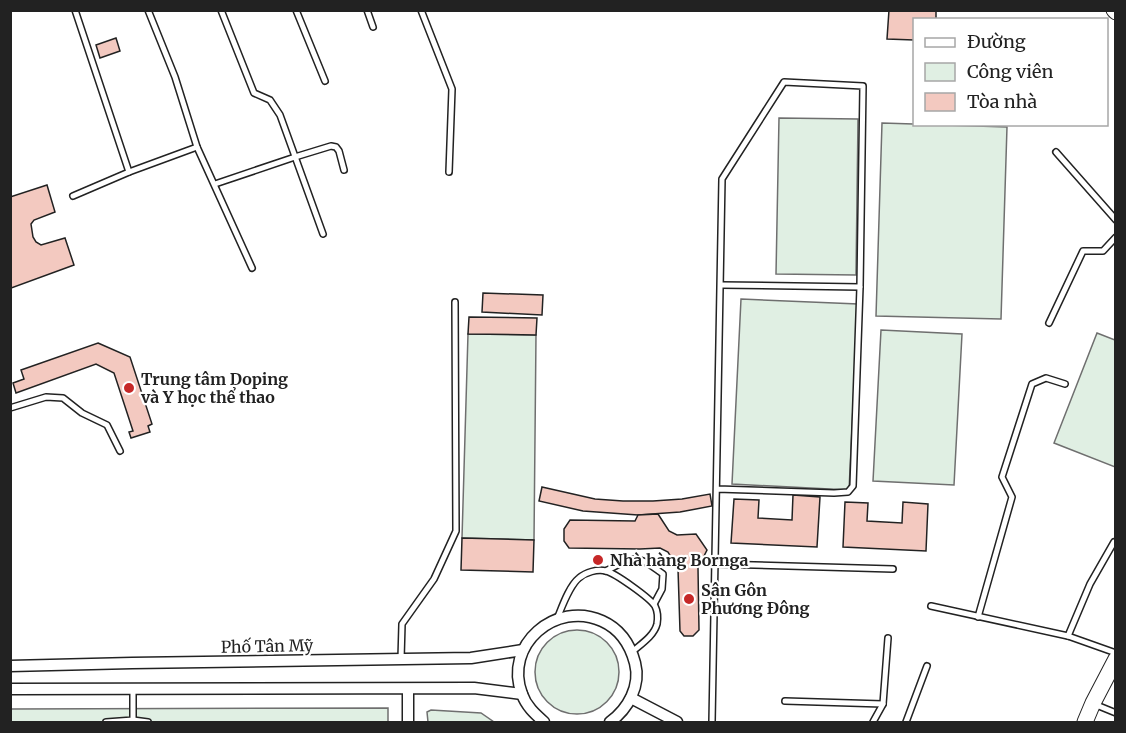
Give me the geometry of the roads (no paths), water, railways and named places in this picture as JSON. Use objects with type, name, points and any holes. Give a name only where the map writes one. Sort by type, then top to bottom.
[{"type":"street","points":[[544,723],[532,712],[522,694],[518,680],[519,664],[532,637],[543,626],[557,619],[574,615],[593,617],[609,624],[623,637],[632,652],[636,667],[636,683],[632,698],[610,723]]},
{"type":"street","name":"Phố Tân Mỹ","points":[[10,666],[471,658],[524,650]]},
{"type":"street","points":[[1085,723],[1116,660]]},
{"type":"street","points":[[408,688],[408,723]]},
{"type":"street","points":[[10,689],[474,688],[522,694]]},
{"type":"street","points":[[632,698],[677,723]]},
{"type":"lane","points":[[75,10],[129,172]]},
{"type":"lane","points":[[148,10],[175,78],[196,147],[252,268]]},
{"type":"lane","points":[[221,10],[254,93],[270,100],[280,115],[323,234]]},
{"type":"lane","points":[[296,10],[325,81]]},
{"type":"lane","points":[[367,10],[373,27]]},
{"type":"lane","points":[[421,10],[452,89],[450,172]]},
{"type":"lane","points":[[712,723],[722,179],[784,82],[863,86],[860,287],[853,486],[848,492],[834,493],[717,489]]},
{"type":"lane","points":[[215,184],[332,146],[339,151],[344,170]]},
{"type":"lane","points":[[73,196],[196,147]]},
{"type":"lane","points":[[1056,152],[1116,220]]},
{"type":"lane","points":[[1049,323],[1083,251],[1103,251],[1116,237]]},
{"type":"lane","points":[[721,285],[860,287]]},
{"type":"lane","points":[[401,659],[402,624],[434,579],[456,531],[455,302]]},
{"type":"lane","points":[[978,616],[1012,497],[1002,477],[1032,384],[1047,378],[1065,384]]},
{"type":"lane","points":[[10,408],[46,397],[63,398],[82,413],[108,425],[120,451]]},
{"type":"lane","points":[[1068,636],[1090,584],[1114,542]]},
{"type":"lane","points":[[606,571],[629,558],[644,560],[663,574],[662,589],[654,604]]},
{"type":"lane","points":[[716,564],[893,569]]},
{"type":"lane","points":[[557,619],[579,577],[597,570],[606,571],[617,576],[654,604],[658,613],[654,633],[632,652]]},
{"type":"lane","points":[[931,606],[1068,636],[1116,653]]},
{"type":"lane","points":[[873,723],[883,704],[888,638]]},
{"type":"lane","points":[[906,723],[927,666]]},
{"type":"lane","points":[[133,689],[133,720]]},
{"type":"lane","points":[[785,702],[883,704]]},
{"type":"lane","points":[[1093,703],[1116,713]]},
{"type":"lane","points":[[106,723],[133,720],[148,723]]},
{"type":"place","name":"Trung tâm Doping và Y học thể thao","points":[[129,388]]},
{"type":"place","name":"Nhà hàng Bornga","points":[[598,560]]},
{"type":"place","name":"Sân Gôn Phương Đông","points":[[689,599]]}]
